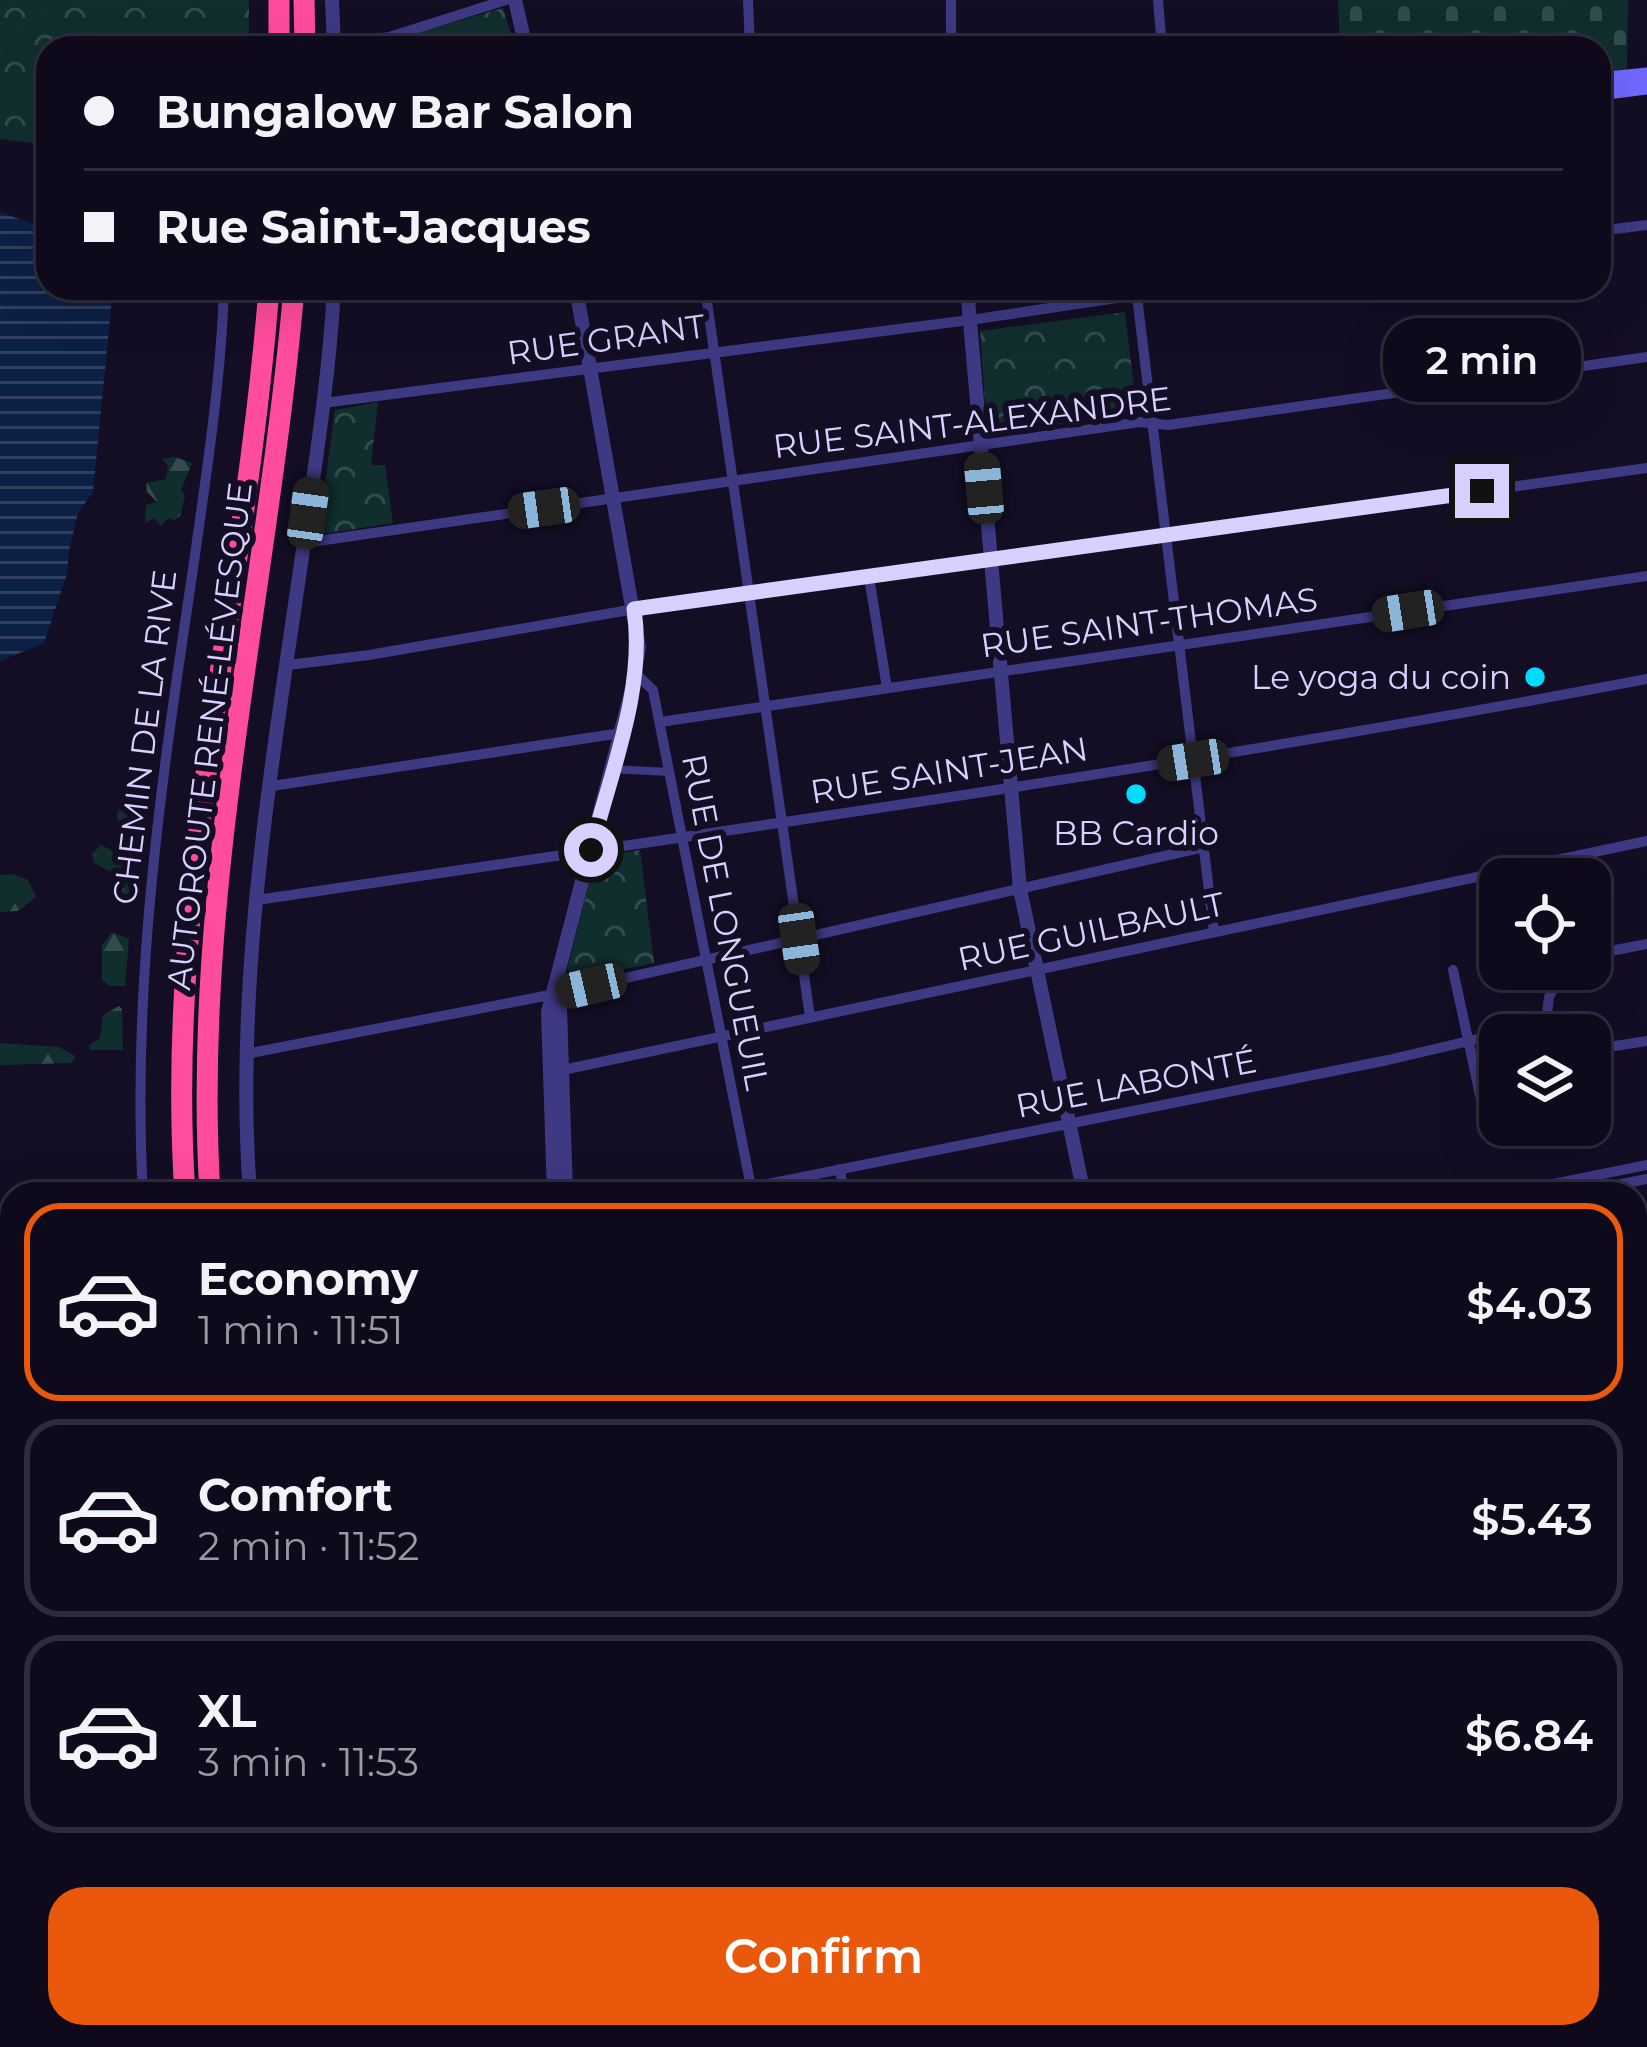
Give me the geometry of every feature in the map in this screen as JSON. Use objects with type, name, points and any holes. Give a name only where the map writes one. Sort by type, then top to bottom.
[{"type":"highway","points":[[279,0],[279,36]]},
{"type":"highway","points":[[304,0],[304,36]]},
{"type":"highway","name":"AUTOROUTE RENÉ-LÉVESQUE","points":[[185,1182],[181,1079],[189,927],[268,300]]},
{"type":"highway","name":"AUTOROUTE RENÉ-LÉVESQUE","points":[[210,1182],[206,1094],[212,950],[293,300]]},
{"type":"main road","points":[[1611,79],[1647,75]]},
{"type":"main road","points":[[1611,92],[1647,87]]},
{"type":"street","points":[[332,0],[334,36]]},
{"type":"street","points":[[395,36],[506,0]]},
{"type":"street","points":[[515,0],[523,36]]},
{"type":"street","points":[[748,0],[750,36]]},
{"type":"street","points":[[951,0],[951,36]]},
{"type":"street","points":[[1158,0],[1161,36]]},
{"type":"street","points":[[1611,230],[1647,225]]},
{"type":"street","name":"CHEMIN DE LA RIVE","points":[[142,1182],[138,1079],[146,932],[210,440],[223,300]]},
{"type":"street","points":[[250,1182],[246,1054],[257,899],[333,300]]},
{"type":"street","points":[[565,1182],[548,1012],[621,733],[635,674],[638,635],[578,300]]},
{"type":"street","points":[[707,300],[810,1018]]},
{"type":"street","points":[[968,300],[1020,889],[1082,1182]]},
{"type":"street","name":"RUE GRANT","points":[[323,403],[970,320],[1089,300]]},
{"type":"street","points":[[1137,300],[1214,932]]},
{"type":"street","name":"RUE SAINT-ALEXANDRE","points":[[304,543],[1140,422],[1208,420],[1647,357]]},
{"type":"street","points":[[288,664],[369,655],[634,609],[1647,468]]},
{"type":"street","name":"RUE SAINT-THOMAS","points":[[659,722],[1647,576]]},
{"type":"street","points":[[869,577],[886,688]]},
{"type":"street","name":"RUE DE LONGUEUIL","points":[[635,674],[653,690],[751,1182]]},
{"type":"street","name":"RUE SAINT-JEAN","points":[[257,899],[1010,789],[1370,732],[1647,679]]},
{"type":"street","points":[[272,786],[621,733]]},
{"type":"street","points":[[612,769],[670,772]]},
{"type":"street","name":"RUE GUILBAULT","points":[[553,1072],[1647,841]]},
{"type":"street","points":[[246,1054],[555,994],[1204,848]]},
{"type":"street","points":[[1611,951],[1647,944]]},
{"type":"street","points":[[1454,970],[1479,1090]]},
{"type":"street","name":"RUE LABONTÉ","points":[[776,1182],[1479,1039]]},
{"type":"street","points":[[1611,1047],[1647,1041]]},
{"type":"street","points":[[553,1072],[554,1182]]},
{"type":"street","points":[[1607,1182],[1647,1165]]},
{"type":"street","points":[[839,1169],[842,1182]]},
{"type":"street","points":[[1587,1182],[1647,1179]]},
{"type":"green space","points":[[0,0],[249,0],[249,36],[36,36],[36,144],[0,139]]},
{"type":"green space","points":[[1338,0],[1628,0],[1627,71],[1611,73],[1611,36],[1340,36]]},
{"type":"green space","points":[[503,8],[511,36],[406,36]]},
{"type":"green space","points":[[1125,312],[1137,413],[995,433],[987,429],[980,331]]},
{"type":"green space","points":[[378,402],[371,465],[385,465],[393,523],[323,534],[319,527],[335,410]]},
{"type":"green space","points":[[175,457],[192,463],[181,490],[185,496],[180,516],[168,518],[161,526],[154,518],[145,523],[146,505],[157,502],[147,492],[146,483],[166,479],[168,466],[162,459]]},
{"type":"green space","points":[[120,806],[147,810],[134,847],[122,843]]},
{"type":"green space","points":[[101,845],[133,871],[139,887],[128,898],[116,893],[109,871],[94,863],[92,854]]},
{"type":"green space","points":[[640,850],[654,963],[578,979],[567,970],[595,858]]},
{"type":"green space","points":[[0,875],[28,880],[36,897],[18,911],[0,912]]},
{"type":"green space","points":[[112,932],[129,939],[125,986],[110,986],[102,980],[102,945]]},
{"type":"green space","points":[[119,1006],[123,1050],[90,1050],[89,1045],[100,1038],[103,1015]]},
{"type":"green space","points":[[0,1043],[59,1047],[75,1056],[72,1063],[0,1065]]},
{"type":"water","points":[[0,212],[36,225],[36,300],[112,300],[93,492],[78,513],[67,574],[44,643],[0,661]]},
{"type":"place","name":"Le yoga du coin","points":[[1535,677]]},
{"type":"place","name":"BB Cardio","points":[[1136,794]]},
{"type":"route","points":[[591,850],[635,674],[634,609],[1482,491]]}]
